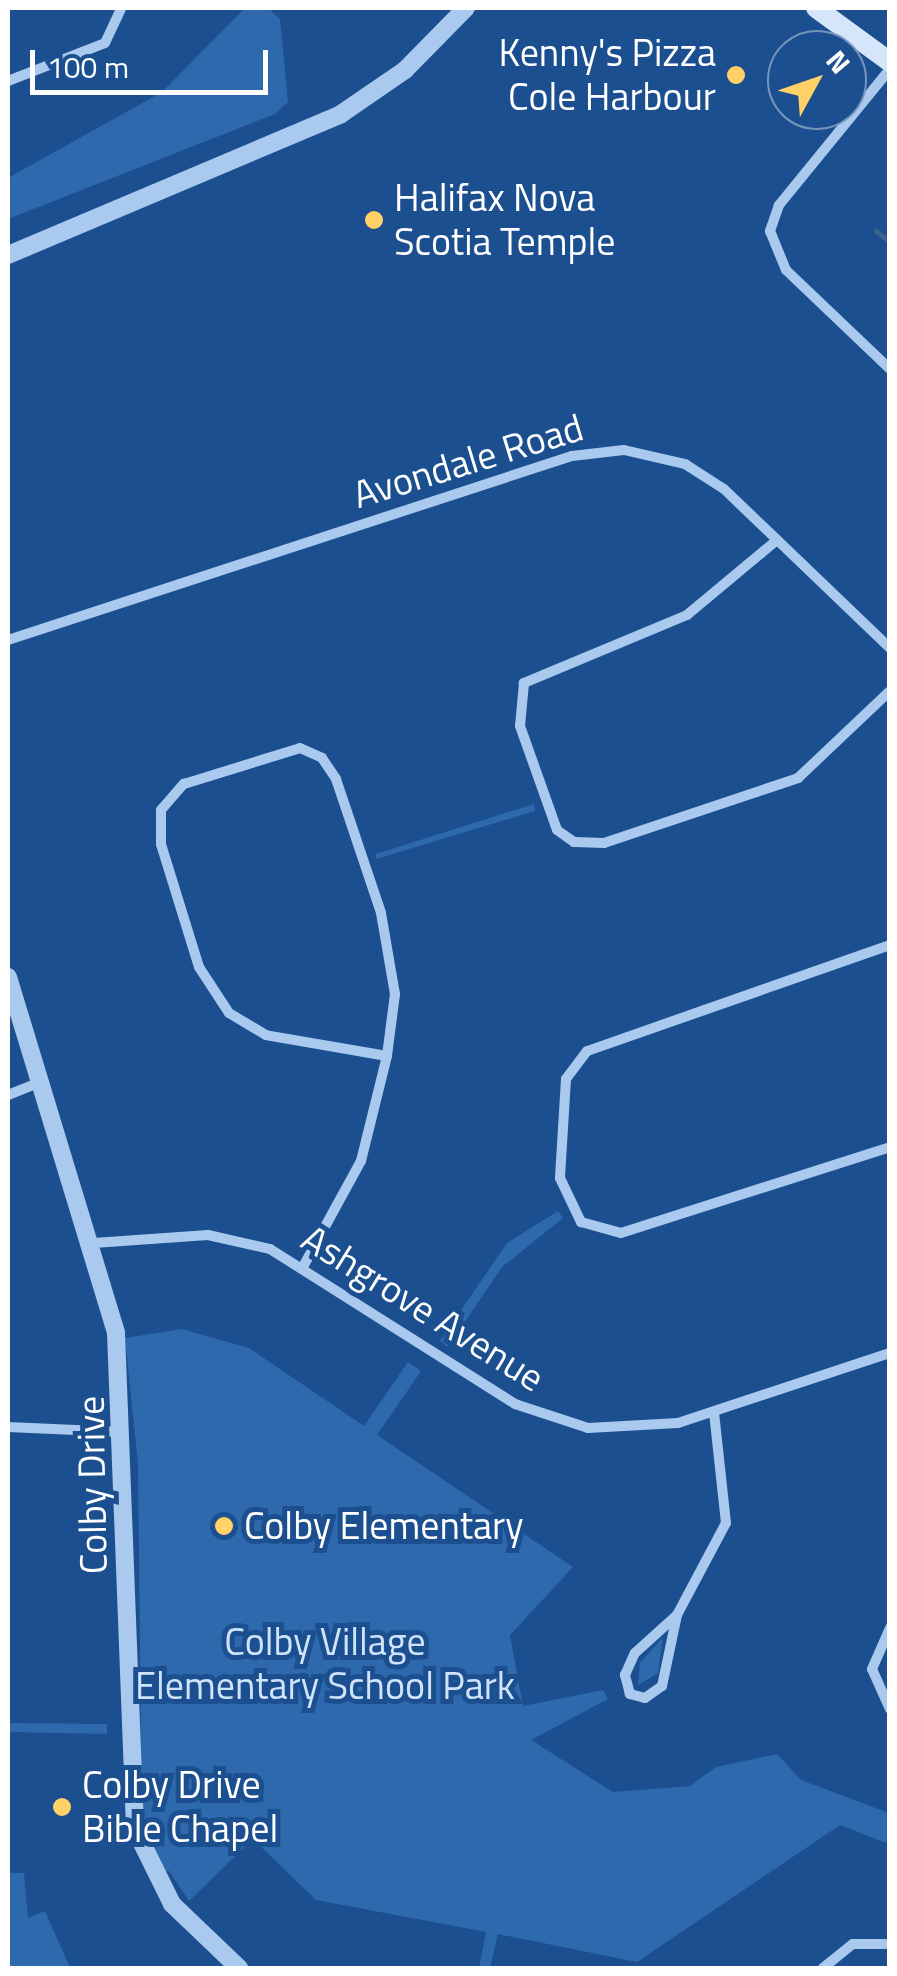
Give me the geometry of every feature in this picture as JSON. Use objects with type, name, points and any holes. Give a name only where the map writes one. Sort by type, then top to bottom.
[{"type":"main road","points":[[816,8],[890,66]]},
{"type":"street","points":[[8,81],[104,43],[121,8]]},
{"type":"street","points":[[8,255],[341,114],[405,70],[466,8]]},
{"type":"street","points":[[890,66],[779,205],[770,231],[786,270],[890,369]]},
{"type":"street","name":"Avondale Road","points":[[8,640],[595,452],[684,464],[777,540],[890,648]]},
{"type":"street","points":[[777,540],[702,606],[524,683],[520,726],[557,830],[574,842],[610,842],[798,778],[890,691]]},
{"type":"street","points":[[304,1265],[361,1161],[386,1056],[392,956],[328,763],[291,749],[177,789],[161,810],[162,844],[194,954],[220,1004],[266,1035],[386,1056]]},
{"type":"street","points":[[890,945],[588,1051],[566,1079],[560,1178],[581,1222],[621,1233],[890,1148]]},
{"type":"street","name":"Colby Drive","points":[[8,977],[94,1242],[126,1432],[134,1829],[172,1904],[239,1968]]},
{"type":"street","points":[[8,1094],[42,1082]]},
{"type":"street","name":"Ashgrove Avenue","points":[[94,1242],[208,1235],[304,1265],[548,1419],[616,1431],[714,1412],[890,1353]]},
{"type":"street","points":[[677,1615],[635,1653],[624,1678],[630,1694],[645,1698],[662,1686],[677,1615],[726,1523],[714,1412]]},
{"type":"street","points":[[8,1426],[126,1432]]},
{"type":"street","points":[[890,1628],[872,1669],[890,1709]]},
{"type":"street","points":[[822,1968],[853,1944],[890,1944]]},
{"type":"green space","points":[[245,8],[268,8],[280,19],[288,102],[275,114],[8,219],[8,178],[162,92]]},
{"type":"green space","points":[[534,804],[535,811],[376,859],[376,854]]},
{"type":"green space","points":[[558,1211],[563,1218],[502,1267],[448,1347],[440,1341],[507,1243]]},
{"type":"green space","name":"Colby Village Elementary School Park","points":[[182,1329],[249,1348],[364,1426],[408,1362],[421,1371],[377,1435],[573,1567],[510,1635],[523,1706],[603,1690],[608,1699],[531,1740],[613,1792],[690,1786],[716,1767],[777,1754],[801,1780],[889,1813],[889,1844],[840,1825],[637,1962],[498,1934],[490,1968],[479,1968],[486,1932],[316,1900],[253,1839],[189,1901],[169,1871],[157,1871],[142,1832],[138,1465],[125,1338]]},
{"type":"green space","points":[[663,1637],[658,1673],[638,1685],[640,1663]]},
{"type":"green space","points":[[8,1723],[107,1724],[107,1734],[8,1732]]},
{"type":"green space","points":[[8,1873],[24,1873],[28,1918],[45,1911],[70,1968],[8,1968]]},
{"type":"waterway","points":[[876,231],[890,242]]},
{"type":"place","name":"Kenny's Pizza Cole Harbour","points":[[736,75]]},
{"type":"place","name":"Halifax Nova Scotia Temple","points":[[374,220]]},
{"type":"place","name":"Colby Elementary","points":[[224,1526]]},
{"type":"place","name":"Colby Drive Bible Chapel","points":[[62,1807]]}]
